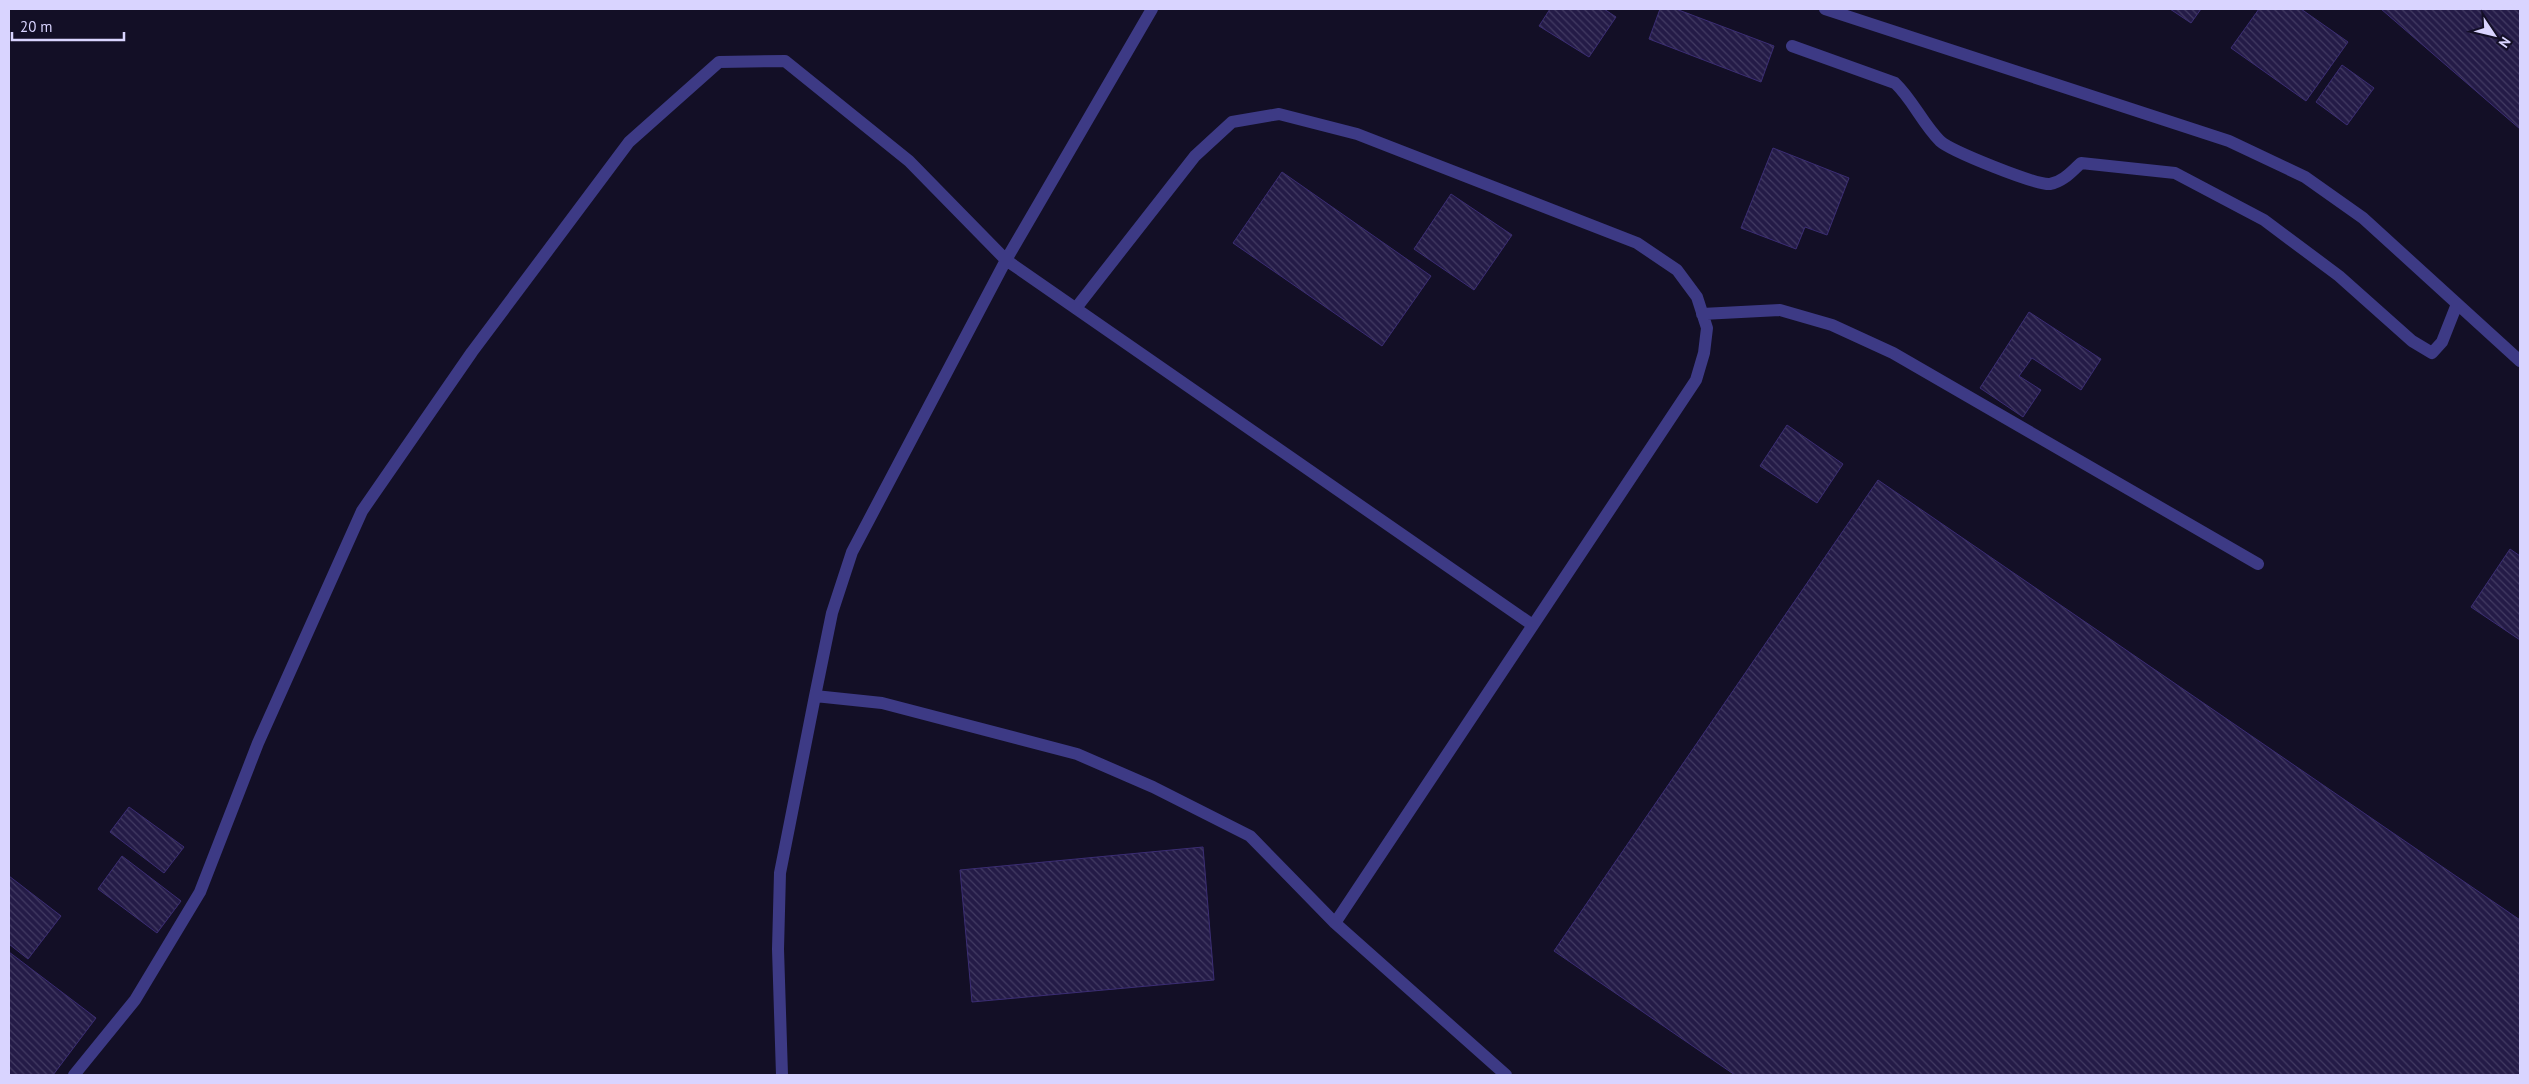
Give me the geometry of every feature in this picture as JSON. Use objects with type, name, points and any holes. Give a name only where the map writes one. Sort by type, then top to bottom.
[{"type":"lane","points":[[782,1075],[778,949],[780,873],[832,613],[852,552],[1006,260],[1152,9]]},
{"type":"lane","points":[[1825,9],[2229,141],[2305,177],[2348,207],[2520,361]]},
{"type":"lane","points":[[1792,46],[1895,83],[1905,93],[1924,123],[1942,142],[2016,176],[2036,183],[2050,184],[2062,180],[2081,163],[2175,173],[2264,220],[2339,276],[2412,341],[2432,353],[2442,342],[2457,304]]},
{"type":"lane","points":[[74,1075],[134,1000],[200,892],[258,743],[362,511],[472,352],[629,142],[719,62],[785,61],[909,161],[1006,260],[1531,624]]},
{"type":"lane","points":[[1076,308],[1195,156],[1232,122],[1278,114],[1357,134],[1637,243],[1677,270],[1697,297],[1707,328],[1704,353],[1696,380],[1531,624],[1335,923]]},
{"type":"lane","points":[[1702,314],[1780,310],[1832,325],[1893,353],[1960,394],[2258,564]]},
{"type":"lane","points":[[815,696],[882,702],[1077,754],[1153,787],[1250,836],[1335,923],[1506,1075]]},
{"type":"building","points":[[1550,9],[1604,9],[1616,17],[1589,57],[1539,26]]},
{"type":"building","points":[[1660,9],[1676,9],[1774,46],[1761,82],[1649,39]]},
{"type":"building","points":[[2170,9],[2201,9],[2191,23]]},
{"type":"building","points":[[2259,9],[2301,9],[2348,42],[2306,101],[2231,48]]},
{"type":"building","points":[[2381,9],[2520,9],[2520,129]]},
{"type":"building","points":[[2342,65],[2374,88],[2347,125],[2316,102]]},
{"type":"building","points":[[1773,148],[1849,178],[1827,235],[1805,227],[1796,249],[1741,228]]},
{"type":"building","points":[[1282,172],[1431,276],[1382,346],[1233,243]]},
{"type":"building","points":[[1451,194],[1512,235],[1474,290],[1414,249]]},
{"type":"building","points":[[2029,312],[2101,359],[2081,390],[2032,358],[2019,376],[2041,390],[2023,417],[1980,388]]},
{"type":"building","points":[[1787,425],[1843,464],[1817,503],[1760,466]]},
{"type":"building","points":[[1878,480],[2520,920],[2520,1075],[1735,1075],[1554,951]]},
{"type":"building","points":[[2510,549],[2520,556],[2520,640],[2471,607]]},
{"type":"building","points":[[129,807],[184,847],[164,873],[110,832]]},
{"type":"building","points":[[1203,847],[1214,980],[972,1002],[960,870]]},
{"type":"building","points":[[122,856],[181,901],[157,933],[98,889]]},
{"type":"building","points":[[9,876],[61,916],[28,959],[9,944]]},
{"type":"building","points":[[9,952],[96,1018],[53,1075],[9,1075]]}]
